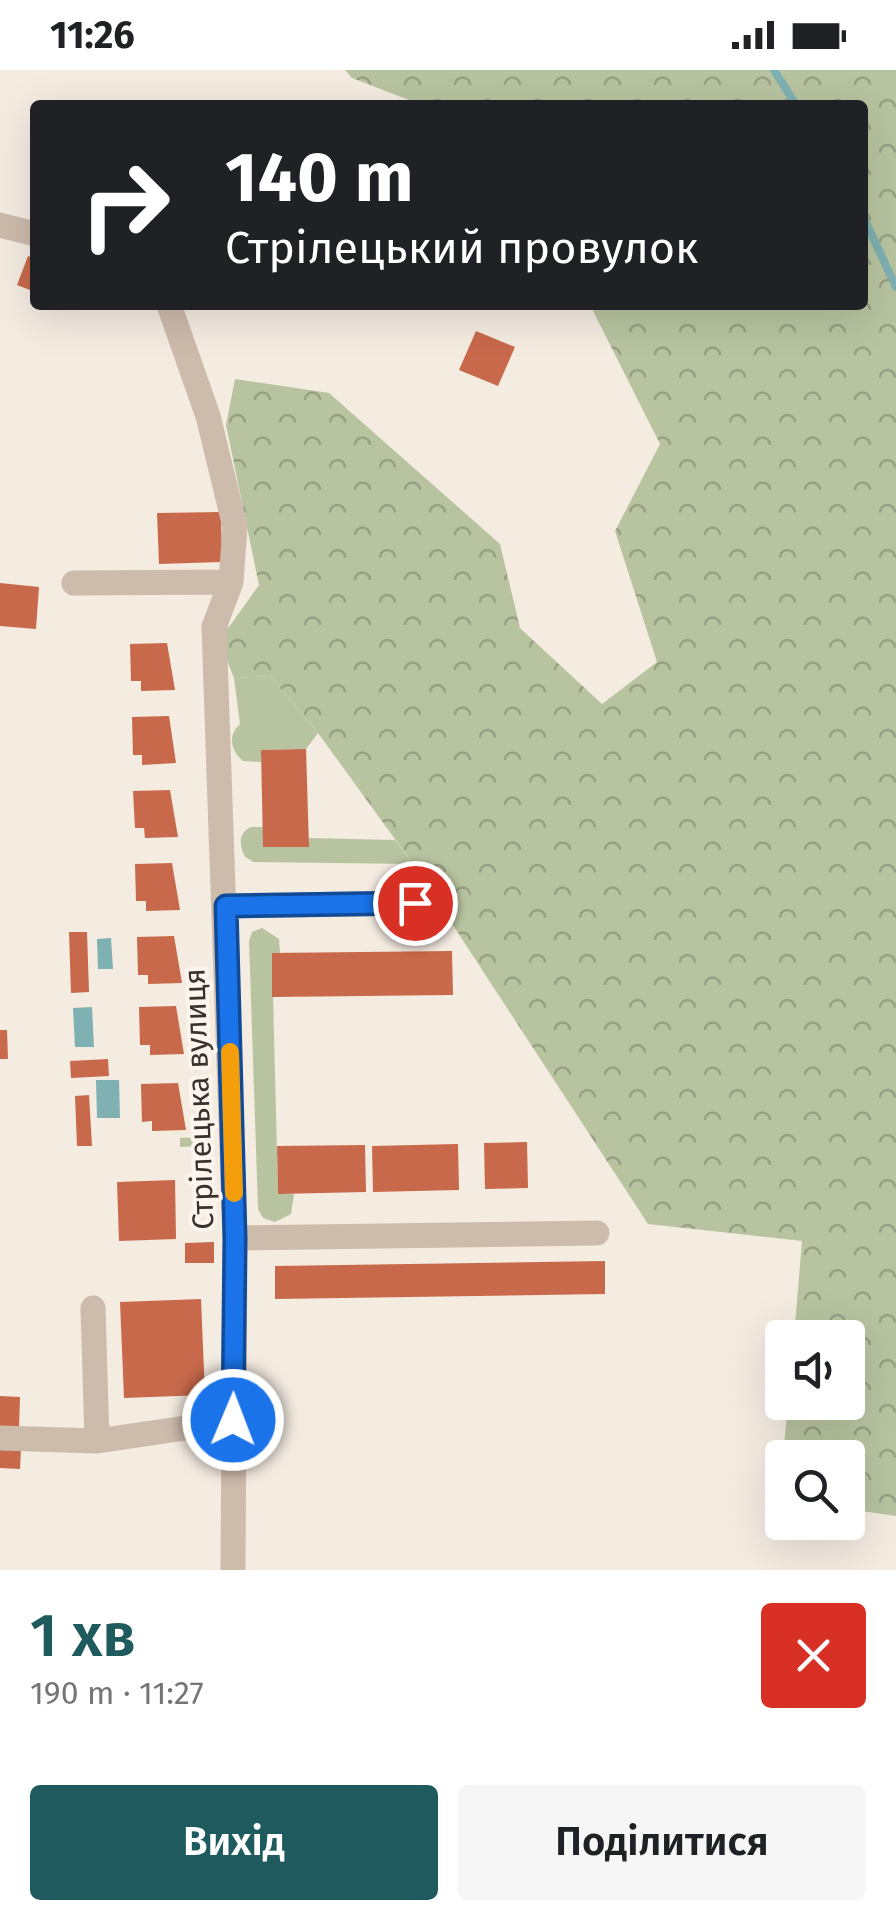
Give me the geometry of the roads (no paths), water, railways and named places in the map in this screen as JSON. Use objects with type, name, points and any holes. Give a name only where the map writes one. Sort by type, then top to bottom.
[{"type":"street","points":[[0,226],[30,233]]},
{"type":"street","points":[[74,583],[231,582],[235,527],[208,416],[171,310]]},
{"type":"street","name":"Стрілецька вулиця","points":[[231,582],[214,627],[235,1238],[233,1570]]},
{"type":"street","points":[[226,906],[415,903]]},
{"type":"street","points":[[235,1238],[598,1233]]},
{"type":"street","points":[[92,1308],[96,1440]]},
{"type":"street","points":[[0,1438],[96,1440],[233,1420]]},
{"type":"water","points":[[111,938],[113,969],[98,969],[97,939]]},
{"type":"water","points":[[92,1007],[94,1047],[75,1047],[73,1008]]},
{"type":"water","points":[[96,1080],[119,1080],[120,1118],[97,1118]]},
{"type":"waterway","points":[[774,70],[793,100]]},
{"type":"waterway","points":[[868,227],[896,287]]}]
